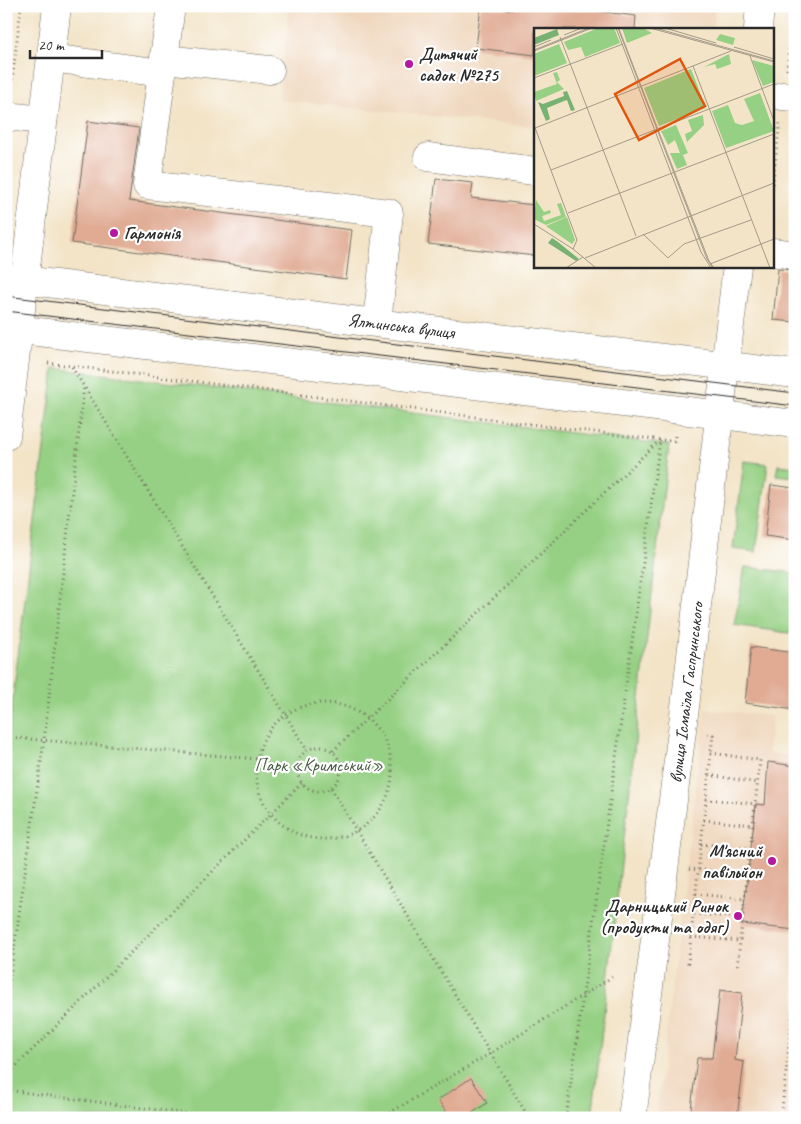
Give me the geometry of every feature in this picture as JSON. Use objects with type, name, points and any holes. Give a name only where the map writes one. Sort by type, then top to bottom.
[{"type":"street","points":[[6,436],[15,279],[43,120],[58,6]]},
{"type":"street","points":[[171,6],[147,185],[389,214],[377,322]]},
{"type":"street","points":[[758,28],[760,6]]},
{"type":"street","points":[[51,58],[163,66],[270,70]]},
{"type":"street","points":[[7,116],[43,120]]},
{"type":"street","points":[[428,157],[534,170]]},
{"type":"street","points":[[774,252],[795,255]]},
{"type":"street","name":"вулиця Ісмаїла Гаспринського","points":[[632,1118],[685,707],[737,268]]},
{"type":"street","name":"Ялтинська вулиця","points":[[15,279],[795,374]]},
{"type":"street","points":[[12,329],[795,424]]},
{"type":"path","points":[[7,116],[21,6]]},
{"type":"path","points":[[48,363],[674,441]]},
{"type":"path","points":[[72,366],[287,714],[307,750]]},
{"type":"path","points":[[6,1005],[44,741],[84,386]]},
{"type":"path","points":[[333,751],[369,719],[660,440]]},
{"type":"path","points":[[566,1118],[660,440]]},
{"type":"path","points":[[316,704],[335,704],[353,709],[369,719],[386,743],[391,757],[392,779],[386,800],[373,818],[356,831],[336,838],[314,838],[294,832],[270,814],[263,802],[257,781],[257,759],[265,738],[287,714],[316,704]]},
{"type":"path","points":[[688,964],[713,735],[703,733]]},
{"type":"path","points":[[6,737],[257,759]]},
{"type":"path","points":[[316,747],[333,751],[339,758],[341,774],[331,788],[316,791],[302,784],[297,766],[307,750],[316,747]]},
{"type":"path","points":[[711,753],[760,760],[737,969]]},
{"type":"path","points":[[709,775],[758,783]]},
{"type":"path","points":[[6,1076],[302,784]]},
{"type":"path","points":[[331,788],[529,1118]]},
{"type":"path","points":[[706,798],[756,804]]},
{"type":"path","points":[[704,820],[754,824]]},
{"type":"path","points":[[701,844],[751,848]]},
{"type":"path","points":[[686,868],[748,874]]},
{"type":"path","points":[[696,894],[745,899]]},
{"type":"path","points":[[694,914],[743,918]]},
{"type":"path","points":[[691,937],[740,941]]},
{"type":"path","points":[[382,1118],[491,1053],[612,977]]},
{"type":"path","points":[[781,1118],[795,989]]},
{"type":"path","points":[[6,1090],[220,1118]]},
{"type":"shaded area","name":"Дитячий садок №275","points":[[289,6],[715,6],[713,28],[534,28],[534,127],[279,100]]},
{"type":"shaded area","name":"Дарницький Ринок (продукти та одяг)","points":[[705,709],[772,716],[768,753],[795,757],[795,1118],[656,1118]]},
{"type":"green space","name":"Парк «Кримський»","points":[[54,368],[669,445],[592,1118],[6,1118],[6,752]]},
{"type":"green space","points":[[744,461],[768,464],[756,552],[733,549]]},
{"type":"green space","points":[[778,465],[795,467],[795,477],[776,475]]},
{"type":"green space","points":[[745,567],[795,573],[795,634],[734,625]]},
{"type":"building","points":[[481,6],[512,10],[512,6],[556,6],[636,16],[635,28],[534,28],[534,55],[476,48]]},
{"type":"building","points":[[88,121],[139,128],[129,201],[352,230],[346,279],[72,243]]},
{"type":"building","points":[[436,179],[473,183],[471,198],[534,205],[534,256],[428,244]]},
{"type":"building","points":[[778,269],[795,270],[795,322],[773,320]]},
{"type":"building","points":[[771,485],[795,488],[795,540],[765,536]]},
{"type":"building","points":[[751,647],[795,653],[795,710],[745,703]]},
{"type":"building","name":"М'ясний павільйон","points":[[768,762],[795,766],[795,930],[742,924],[756,804],[765,805]]},
{"type":"building","points":[[720,990],[742,993],[735,1060],[744,1062],[737,1118],[690,1118],[697,1058],[712,1058]]},
{"type":"building","points":[[471,1078],[487,1103],[465,1118],[450,1118],[438,1100]]},
{"type":"tram line","points":[[6,296],[795,393]]},
{"type":"tram line","points":[[6,311],[795,406]]},
{"type":"place","name":"Дитячий садок №275","points":[[409,64]]},
{"type":"place","name":"Гармонія","points":[[114,233]]},
{"type":"place","name":"М'ясний павільйон","points":[[772,861]]},
{"type":"place","name":"Дарницький Ринок (продукти та одяг)","points":[[738,916]]}]
